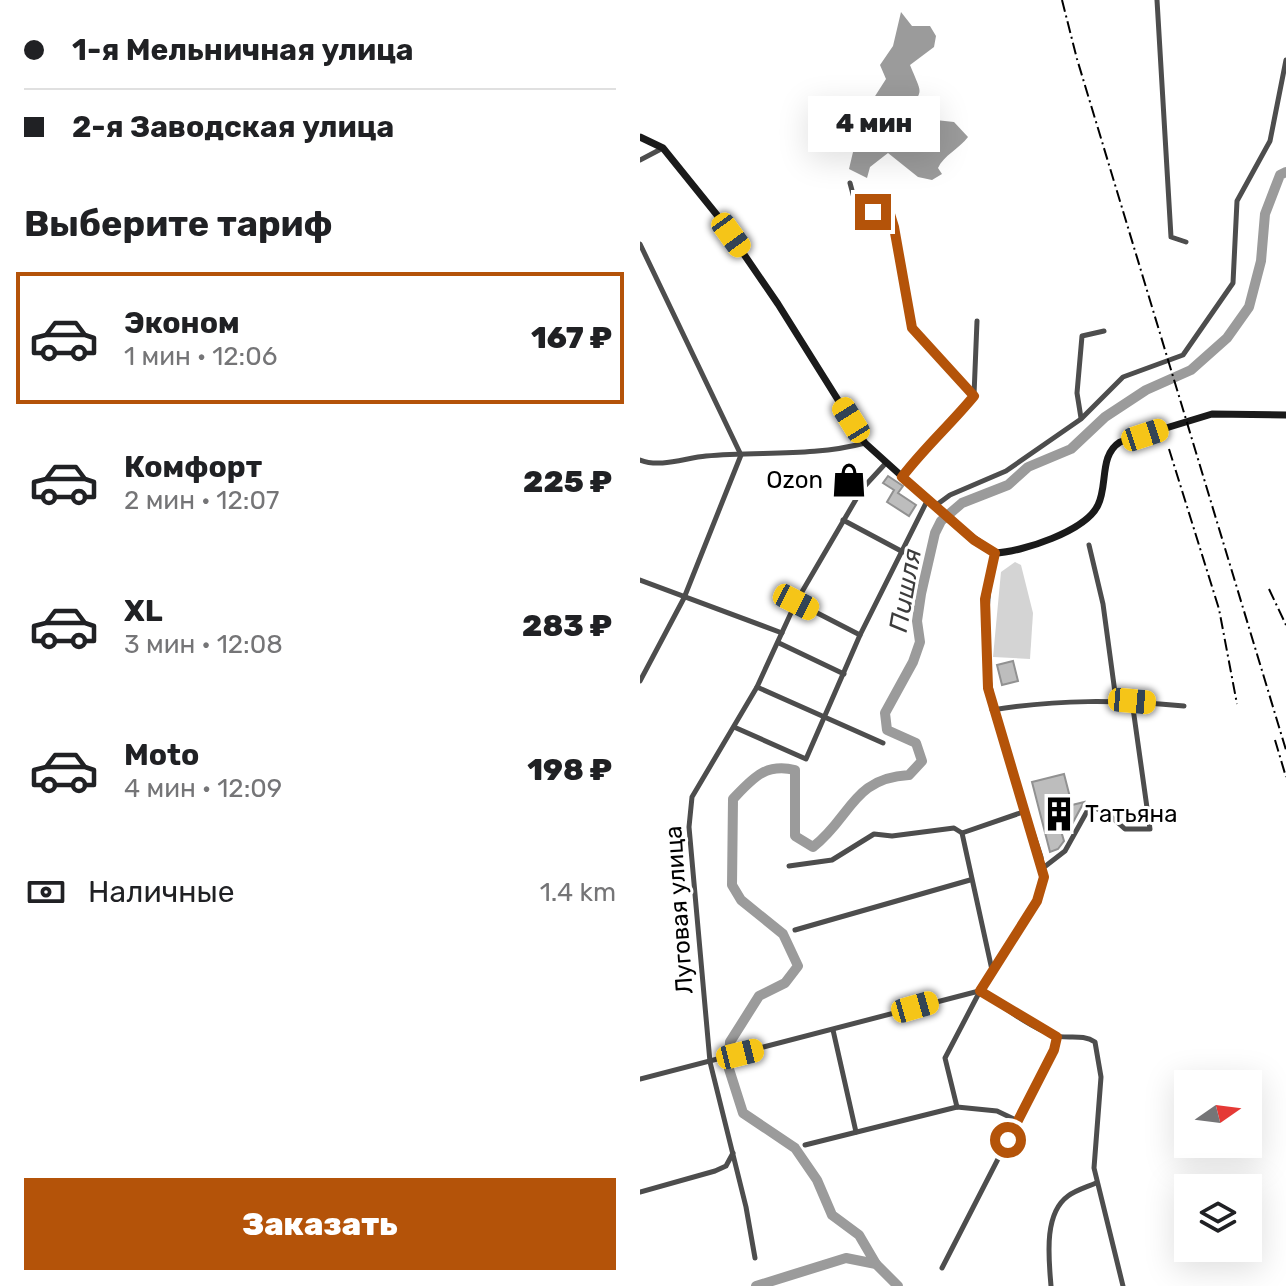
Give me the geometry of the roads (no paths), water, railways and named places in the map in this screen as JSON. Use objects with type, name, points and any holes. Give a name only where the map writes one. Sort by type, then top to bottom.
[{"type":"main road","points":[[640,137],[663,148],[745,255],[865,443],[958,527],[995,553],[1027,548],[1084,522],[1098,505],[1106,462],[1115,446],[1210,415],[1286,415]]},
{"type":"street","points":[[1157,0],[1171,237],[1186,242]]},
{"type":"street","points":[[938,508],[950,495],[1006,471],[1081,419],[1123,377],[1183,355],[1233,283],[1237,201],[1270,141],[1286,60]]},
{"type":"street","points":[[640,160],[663,148]]},
{"type":"street","points":[[850,183],[857,209],[890,214],[912,328],[974,396]]},
{"type":"street","points":[[640,244],[741,455],[684,598],[640,681]]},
{"type":"street","points":[[902,477],[923,449],[938,439],[974,396],[977,321]]},
{"type":"street","points":[[1081,419],[1077,393],[1082,336],[1104,331]]},
{"type":"street","points":[[640,460],[650,464],[741,455],[834,451],[865,443]]},
{"type":"street","name":"Луговая улица","points":[[755,1258],[710,1062],[689,827],[692,797],[757,687],[796,602],[843,520],[862,489],[885,464]]},
{"type":"street","points":[[734,727],[806,759],[860,635],[928,499]]},
{"type":"street","points":[[843,520],[903,552]]},
{"type":"street","points":[[1089,545],[1103,604],[1116,700]]},
{"type":"street","points":[[957,1107],[945,1058],[980,991],[1037,901],[1043,868],[992,710],[985,663],[985,612],[995,553]]},
{"type":"street","points":[[640,580],[782,633]]},
{"type":"street","points":[[796,602],[860,635]]},
{"type":"street","points":[[779,643],[844,674]]},
{"type":"street","points":[[757,687],[883,743]]},
{"type":"street","points":[[992,710],[1050,700],[1116,700],[1184,706]]},
{"type":"street","points":[[1043,868],[1065,851],[1090,806],[1107,813],[1125,829],[1150,829],[1132,701]]},
{"type":"street","points":[[962,833],[1026,811]]},
{"type":"street","points":[[789,866],[832,860],[874,834],[892,836],[954,828],[962,833],[970,880],[993,971]]},
{"type":"street","points":[[795,930],[970,880]]},
{"type":"street","points":[[640,1079],[980,991],[1057,1037],[1089,1038],[1099,1053],[1096,1183],[1123,1286]]},
{"type":"street","points":[[833,1030],[856,1132]]},
{"type":"street","points":[[942,1268],[1054,1050],[1057,1037]]},
{"type":"street","points":[[805,1145],[957,1107],[997,1111],[1018,1121]]},
{"type":"street","points":[[640,1192],[715,1171],[726,1166],[733,1152]]},
{"type":"street","points":[[1051,1286],[1048,1254],[1059,1203],[1069,1194],[1096,1183]]},
{"type":"waterway","name":"Пишля","points":[[876,1264],[859,1235],[832,1215],[817,1180],[795,1148],[743,1113],[729,1069],[730,1042],[759,996],[785,983],[798,966],[783,934],[741,900],[732,885],[733,799],[760,774],[775,769],[795,770],[795,836],[813,847],[864,791],[875,783],[909,775],[922,761],[916,743],[887,730],[885,713],[913,662],[920,642],[917,621],[921,594],[935,533],[941,521],[962,503],[1008,485],[1028,467],[1071,449],[1105,417],[1146,390],[1191,370],[1227,338],[1249,307],[1261,261],[1265,214],[1280,175],[1286,172]]},
{"type":"waterway","points":[[756,1286],[846,1258],[876,1264],[898,1286]]},
{"type":"railway","points":[[1062,0],[1077,59],[1286,750]]},
{"type":"railway","points":[[1169,449],[1219,609],[1237,704]]},
{"type":"railway","points":[[1269,589],[1286,625]]},
{"type":"railway","points":[[1275,740],[1286,777]]},
{"type":"place","name":"Ozon","points":[[849,480]]},
{"type":"place","name":"Татьяна","points":[[1059,814]]}]
